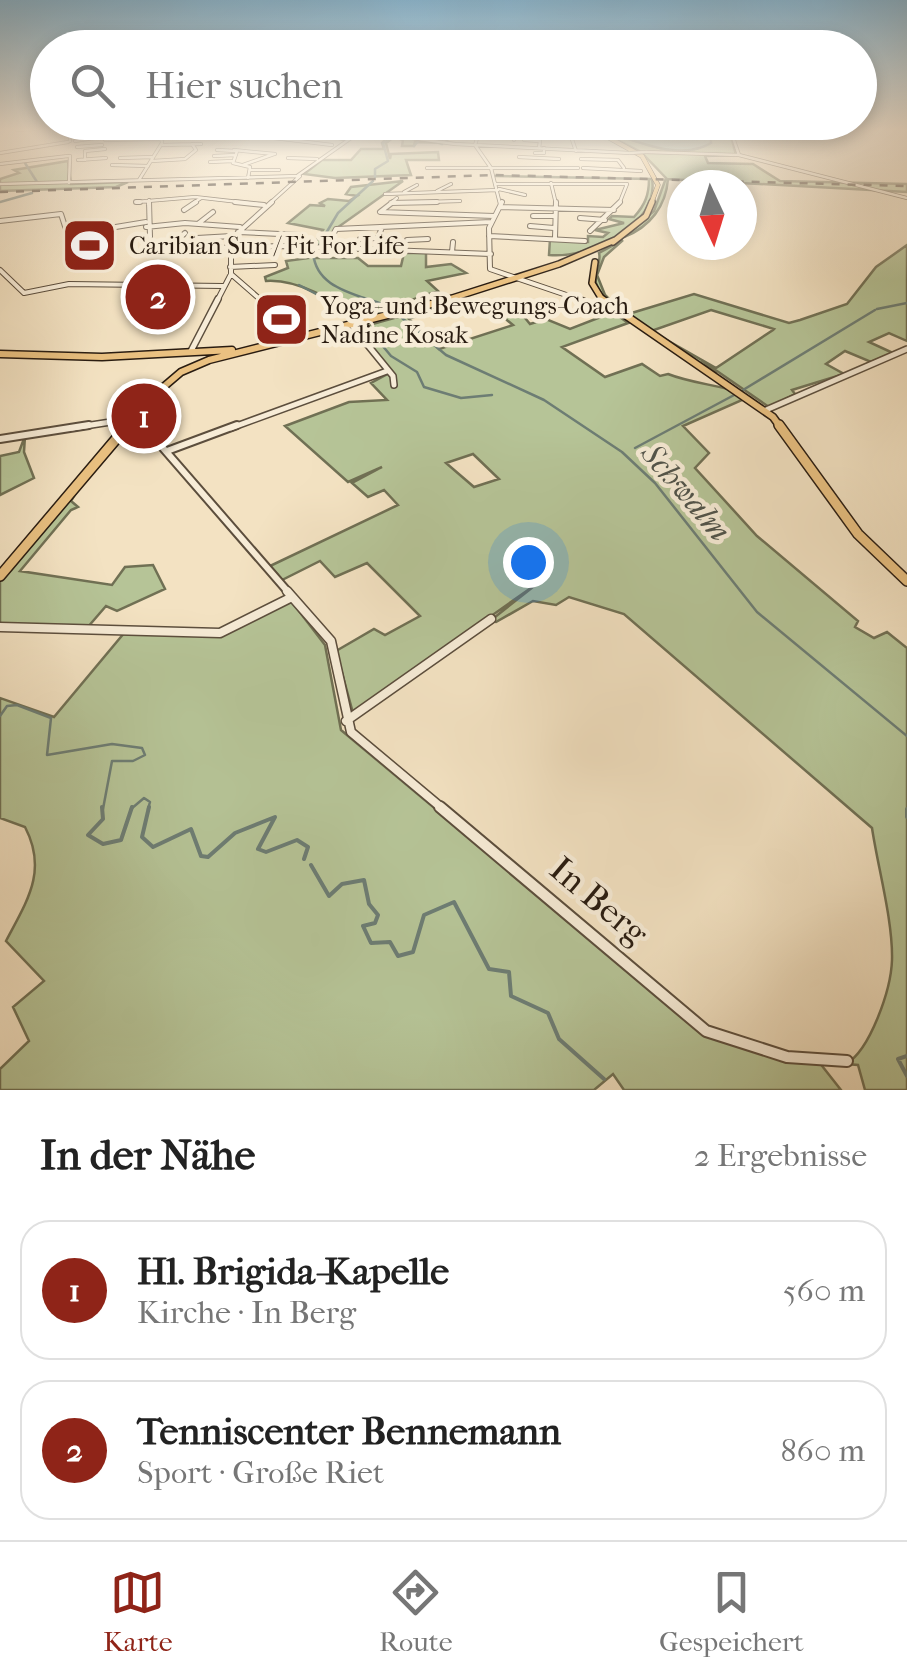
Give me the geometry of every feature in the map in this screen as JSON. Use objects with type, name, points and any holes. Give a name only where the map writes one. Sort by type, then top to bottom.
[{"type":"main road","points":[[0,354],[219,354],[353,327],[457,298],[588,254],[615,240],[646,216],[658,185],[655,180]]},
{"type":"main road","points":[[588,254],[595,262],[591,278],[600,299],[622,318],[699,363],[766,410],[784,429],[858,534],[907,582]]},
{"type":"main road","points":[[0,576],[154,395],[180,372],[219,354],[274,344]]},
{"type":"street","points":[[0,184],[197,180]]},
{"type":"street","points":[[190,351],[231,270],[229,248],[237,231],[293,180]]},
{"type":"street","points":[[495,180],[500,207],[489,236],[490,269],[610,312]]},
{"type":"street","points":[[836,180],[907,198]]},
{"type":"street","points":[[552,182],[555,239]]},
{"type":"street","points":[[386,194],[552,182],[626,184],[614,210],[590,231]]},
{"type":"street","points":[[586,182],[591,188]]},
{"type":"street","points":[[437,192],[451,184]]},
{"type":"street","points":[[403,193],[417,185]]},
{"type":"street","points":[[497,188],[525,195]]},
{"type":"street","points":[[136,202],[151,196],[265,205]]},
{"type":"street","points":[[150,238],[146,224],[151,196]]},
{"type":"street","points":[[184,210],[202,198]]},
{"type":"street","points":[[397,198],[380,212],[430,212],[493,219]]},
{"type":"street","points":[[392,203],[460,201]]},
{"type":"street","points":[[589,210],[590,201]]},
{"type":"street","points":[[429,202],[430,212]]},
{"type":"street","points":[[500,207],[614,210]]},
{"type":"street","points":[[198,224],[214,212]]},
{"type":"street","points":[[0,221],[58,214],[73,251]]},
{"type":"street","points":[[532,216],[556,216]]},
{"type":"street","points":[[580,218],[606,220]]},
{"type":"street","points":[[326,249],[336,229],[493,219]]},
{"type":"street","points":[[67,235],[174,221],[300,235]]},
{"type":"street","points":[[401,252],[407,240],[402,226]]},
{"type":"street","points":[[530,226],[554,228]]},
{"type":"street","points":[[360,239],[378,238],[382,227]]},
{"type":"street","points":[[198,238],[237,231]]},
{"type":"street","points":[[170,247],[185,234]]},
{"type":"street","points":[[489,236],[584,240]]},
{"type":"street","points":[[407,240],[428,238]]},
{"type":"street","points":[[374,261],[389,242]]},
{"type":"street","points":[[452,242],[452,252]]},
{"type":"street","points":[[151,248],[490,254]]},
{"type":"street","points":[[231,270],[275,265]]},
{"type":"street","points":[[0,270],[22,292],[69,284],[223,286]]},
{"type":"street","points":[[231,270],[260,298],[286,333]]},
{"type":"street","points":[[587,302],[600,299]]},
{"type":"street","points":[[353,327],[394,386]]},
{"type":"street","points":[[766,410],[907,349]]},
{"type":"street","points":[[167,451],[387,371]]},
{"type":"street","points":[[0,440],[132,421],[144,425],[331,642],[346,721],[491,619]]},
{"type":"street","points":[[0,627],[220,633],[292,597]]},
{"type":"street","name":"In Berg","points":[[346,721],[352,732],[706,1031],[787,1056],[847,1061]]},
{"type":"green space","points":[[0,180],[128,182],[116,187],[0,191]]},
{"type":"green space","points":[[652,180],[645,211],[618,236],[583,251],[549,255],[550,239],[588,242],[588,236],[603,237],[608,233],[595,230],[624,223],[609,219],[612,216],[634,217]]},
{"type":"green space","points":[[667,180],[664,198],[655,214],[642,228],[624,237],[654,211]]},
{"type":"green space","points":[[757,180],[778,180],[907,184],[907,192],[757,184]]},
{"type":"green space","points":[[403,181],[334,230],[325,248],[313,247],[323,230],[288,223],[310,205],[325,206],[320,203],[328,199],[349,201],[357,196],[346,194],[351,187]]},
{"type":"green space","points":[[623,240],[604,257],[597,275],[605,295],[625,315],[694,294],[789,323],[847,304],[876,267],[907,245],[907,341],[889,333],[869,342],[893,353],[871,362],[845,351],[826,364],[844,374],[792,390],[795,394],[769,407],[701,360],[717,372],[648,334],[614,308],[596,283],[599,253]],"holes":[[[711,310],[774,329],[716,368],[651,331]]]},
{"type":"green space","points":[[309,250],[315,250],[314,258],[358,258],[368,266],[401,266],[404,253],[426,253],[426,267],[451,264],[466,273],[427,281],[438,291],[397,305],[439,300],[355,323],[338,306],[315,292],[289,283],[266,281],[265,277],[288,268],[286,261],[309,258]]},
{"type":"green space","points":[[598,301],[628,323],[562,347],[605,377],[642,364],[660,376],[668,374],[749,397],[683,426],[709,453],[695,468],[757,536],[858,621],[855,627],[874,638],[887,632],[907,648],[907,1090],[865,1090],[858,1065],[846,1064],[871,1033],[891,973],[890,929],[872,828],[624,614],[569,597],[556,605],[533,601],[496,622],[490,621],[538,583],[353,713],[336,651],[374,629],[385,635],[420,616],[367,563],[335,577],[320,561],[282,580],[270,566],[398,505],[384,490],[368,497],[352,483],[382,467],[348,482],[285,426],[349,402],[387,400],[371,383],[391,372],[358,328],[448,303],[409,319],[439,349],[513,325],[502,316],[521,313],[530,324],[546,319],[570,329],[611,313],[592,303]],"holes":[[[473,454],[499,479],[474,487],[446,463]]]},
{"type":"green space","points":[[25,436],[24,452],[34,478],[0,495],[0,456],[19,452]]},
{"type":"green space","points":[[80,486],[71,501],[78,507],[71,510],[20,571],[112,585],[125,567],[153,565],[165,589],[117,611],[106,606],[87,628],[0,625],[0,580]]},
{"type":"green space","points":[[286,601],[292,602],[325,645],[341,730],[705,1034],[819,1062],[841,1090],[624,1090],[613,1074],[594,1090],[0,1090],[0,1069],[29,1041],[13,1007],[44,981],[6,941],[32,886],[35,858],[25,827],[0,818],[0,698],[54,717],[125,632],[219,635]]},
{"type":"waterway","name":"Schwalm","points":[[319,245],[338,213],[373,181]]},
{"type":"waterway","points":[[0,202],[32,193]]},
{"type":"waterway","name":"Schwalm","points":[[313,249],[315,263],[330,283],[394,309]]},
{"type":"waterway","points":[[299,285],[337,305]]},
{"type":"waterway","points":[[359,320],[339,307],[366,300]]},
{"type":"waterway","points":[[877,309],[907,303]]},
{"type":"waterway","points":[[743,390],[875,310]]},
{"type":"waterway","name":"Schwalm","points":[[402,318],[446,355],[544,400],[622,452],[655,483],[757,612],[907,736]]},
{"type":"waterway","points":[[367,327],[391,356],[417,372],[424,387],[461,398],[492,395]]},
{"type":"waterway","points":[[635,448],[736,394]]},
{"type":"waterway","points":[[0,716],[7,706],[17,705],[51,718],[47,755],[112,744],[142,748],[145,755],[133,761],[112,761],[103,809]]},
{"type":"waterway","points":[[131,809],[144,798],[150,802],[148,809]]},
{"type":"waterway","points":[[102,807],[103,819],[88,835],[103,844],[121,840],[131,809]]},
{"type":"waterway","points":[[149,807],[142,837],[153,847],[191,829],[201,856],[208,857],[235,833],[275,817],[258,849],[266,852],[297,840],[308,847],[304,859]]},
{"type":"waterway","points":[[907,809],[907,817]]},
{"type":"waterway","points":[[311,865],[329,896],[342,884],[364,880],[369,904],[378,915],[375,923],[363,926],[371,943],[390,942],[398,956],[413,952],[424,915],[454,902],[489,969],[509,972],[511,996],[548,1013],[559,1039],[604,1079]]},
{"type":"waterway","points":[[907,1056],[898,1059],[907,1076]]},
{"type":"railway","points":[[0,192],[353,180]]},
{"type":"railway","points":[[677,180],[907,186]]},
{"type":"place","name":"Caribian Sun / Fit For Life","points":[[90,245]]},
{"type":"place","name":"Tenniscenter Bennemann","points":[[158,297]]},
{"type":"place","name":"Yoga- und Bewegungs-Coach Nadine Kosak","points":[[282,319]]},
{"type":"place","name":"Hl. Brigida-Kapelle","points":[[144,416]]}]
